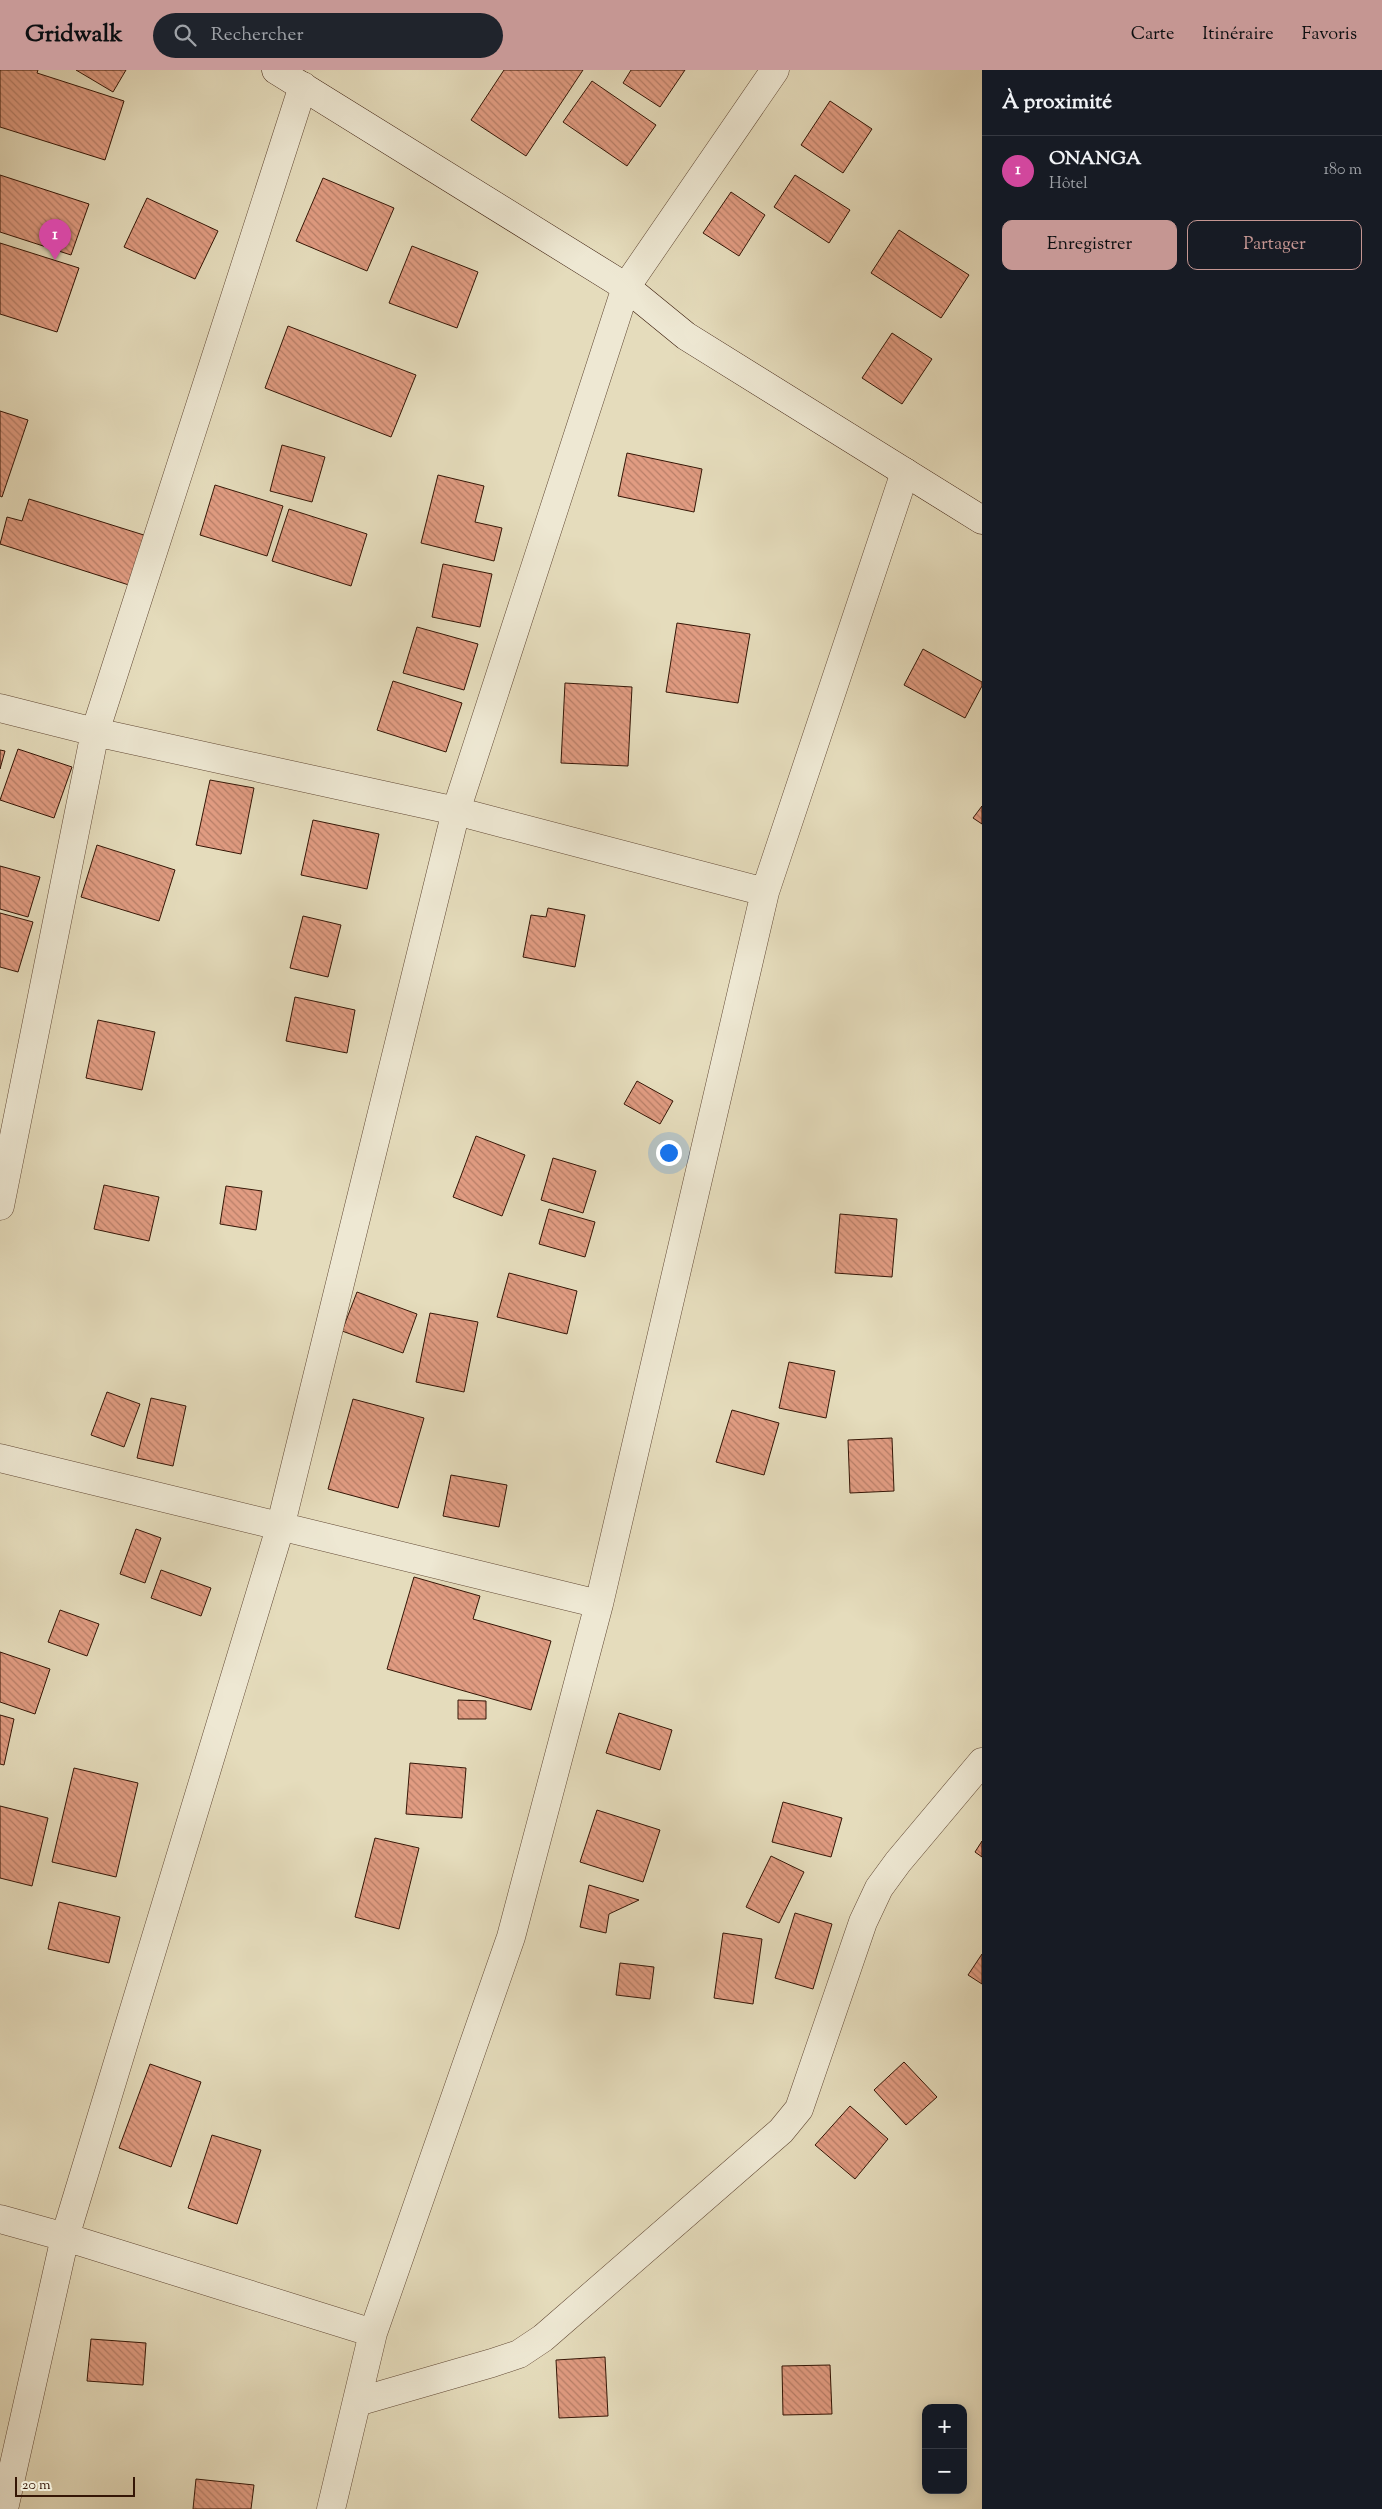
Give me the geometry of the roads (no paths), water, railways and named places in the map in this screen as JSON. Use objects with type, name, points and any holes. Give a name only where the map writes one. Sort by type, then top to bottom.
[{"type":"street","points":[[276,70],[626,287],[686,336],[982,520]]},
{"type":"street","points":[[4,2509],[65,2237],[280,1528],[456,811],[626,287],[775,70]]},
{"type":"street","points":[[0,1206],[94,732],[303,86]]},
{"type":"street","points":[[331,2509],[373,2333],[511,1937],[599,1604],[765,892],[905,472]]},
{"type":"street","points":[[0,708],[94,732],[456,811],[765,892]]},
{"type":"street","points":[[0,1458],[280,1528],[599,1604]]},
{"type":"street","points":[[357,2402],[519,2354],[543,2338],[781,2131],[799,2109],[863,1922],[879,1888],[898,1862],[982,1762]]},
{"type":"street","points":[[0,2219],[65,2237],[373,2333]]},
{"type":"place","name":"ONANGA","points":[[55,260]]}]
